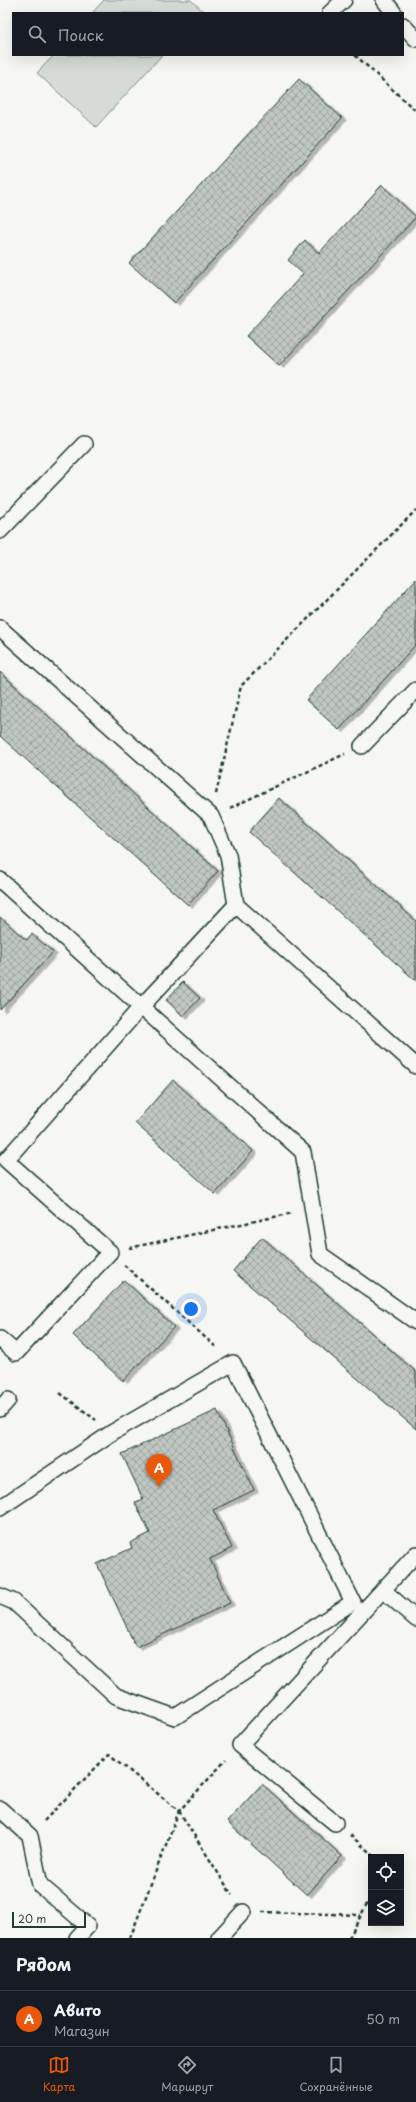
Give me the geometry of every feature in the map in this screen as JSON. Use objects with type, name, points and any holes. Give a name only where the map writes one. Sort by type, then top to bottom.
[{"type":"lane","points":[[331,12],[344,0]]},
{"type":"lane","points":[[384,0],[393,12]]},
{"type":"lane","points":[[404,26],[416,39]]},
{"type":"lane","points":[[0,531],[84,444]]},
{"type":"lane","points":[[0,628],[211,816],[228,855],[236,905],[416,1066]]},
{"type":"lane","points":[[362,746],[416,690]]},
{"type":"lane","points":[[0,880],[303,1152],[320,1254],[416,1322]]},
{"type":"lane","points":[[0,1339],[16,1353],[110,1252],[6,1160],[141,1007],[236,905]]},
{"type":"lane","points":[[0,1508],[113,1432],[233,1363],[353,1602],[175,1717],[116,1696],[14,1602],[0,1596]]},
{"type":"lane","points":[[335,1823],[240,1745],[416,1554]]},
{"type":"lane","points":[[384,1590],[416,1619]]},
{"type":"lane","points":[[0,1809],[30,1836],[40,1885],[88,1926],[77,1938]]},
{"type":"lane","points":[[219,1938],[243,1912]]},
{"type":"path","points":[[356,56],[416,111]]},
{"type":"path","points":[[211,816],[241,686],[416,510]]},
{"type":"path","points":[[211,816],[362,746]]},
{"type":"path","points":[[110,1252],[313,1209]]},
{"type":"path","points":[[110,1252],[233,1363]]},
{"type":"path","points":[[60,1393],[113,1432]]},
{"type":"path","points":[[130,1938],[179,1811],[240,1745]]},
{"type":"path","points":[[30,1836],[109,1754],[179,1811],[243,1912],[361,1915]]},
{"type":"path","points":[[335,1823],[372,1854]]},
{"type":"path","points":[[349,1938],[368,1902]]},
{"type":"shaded area","points":[[104,0],[191,0],[203,11],[202,12],[93,12]]},
{"type":"shaded area","points":[[53,56],[161,56],[96,127],[37,73]]},
{"type":"building","points":[[299,79],[342,118],[174,303],[129,263]]},
{"type":"building","points":[[382,185],[416,217],[279,366],[246,336],[303,274],[288,260],[305,240],[319,253]]},
{"type":"building","points":[[416,579],[416,644],[339,730],[306,700]]},
{"type":"building","points":[[0,672],[218,871],[188,905],[0,736]]},
{"type":"building","points":[[279,798],[416,921],[416,981],[249,832]]},
{"type":"building","points":[[0,917],[26,940],[32,934],[53,952],[0,1010]]},
{"type":"building","points":[[183,982],[200,998],[183,1016],[166,1000]]},
{"type":"building","points":[[173,1080],[253,1151],[215,1194],[135,1123]]},
{"type":"building","points":[[262,1237],[416,1372],[416,1429],[233,1271]]},
{"type":"building","points":[[124,1280],[174,1327],[123,1381],[73,1335]]},
{"type":"building","points":[[217,1410],[254,1490],[213,1510],[232,1548],[210,1559],[230,1603],[136,1647],[97,1564],[132,1548],[130,1543],[150,1533],[135,1503],[143,1499],[122,1454]]},
{"type":"building","points":[[262,1784],[342,1856],[307,1895],[227,1822]]},
{"type":"place","name":"Авито","points":[[159,1487]]}]
